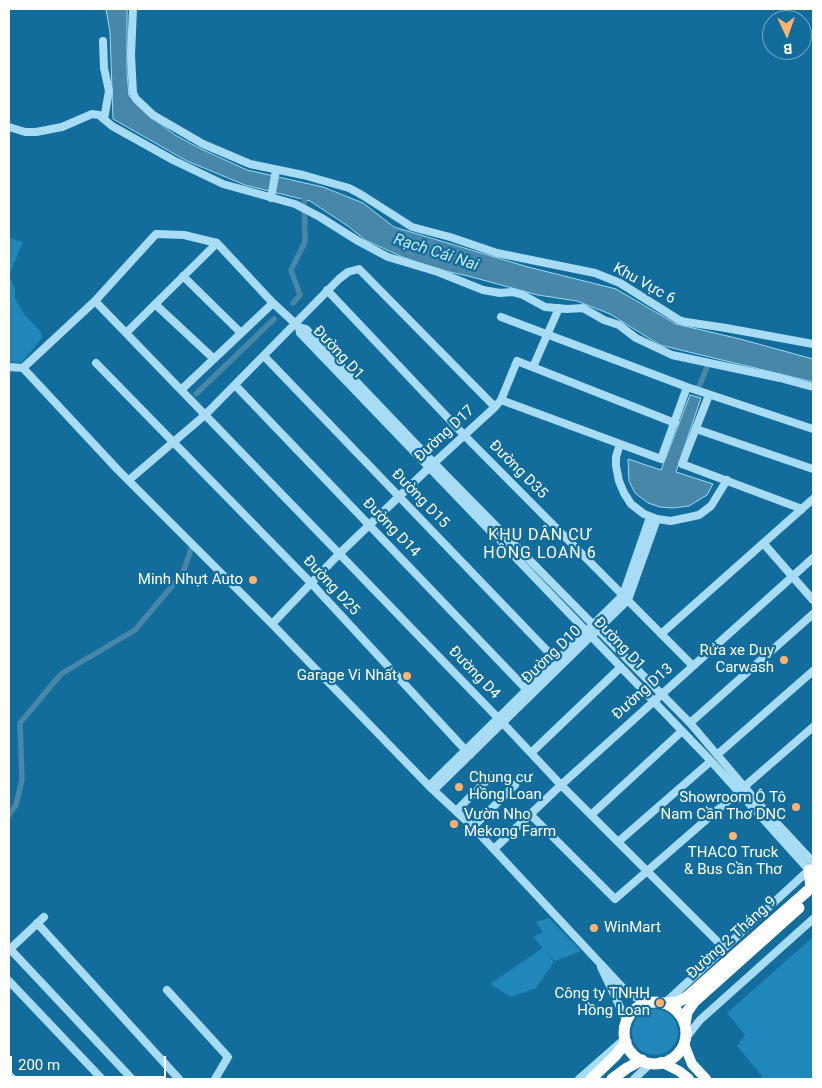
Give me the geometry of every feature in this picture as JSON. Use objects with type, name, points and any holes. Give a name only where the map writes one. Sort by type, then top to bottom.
[{"type":"highway","points":[[812,866],[813,892]]},
{"type":"highway","name":"Đường 2 Tháng 9","points":[[665,1003],[678,1002],[688,996],[813,892]]},
{"type":"highway","name":"Đường 2 Tháng 9","points":[[685,1024],[687,1012],[694,1002],[813,892]]},
{"type":"highway","points":[[591,1079],[615,1056],[625,1039],[627,1022],[636,1009],[649,1003],[665,1003],[677,1011],[685,1024],[685,1042],[675,1056],[627,1068],[612,1079]]},
{"type":"highway","points":[[625,1039],[630,1050],[652,1062]]},
{"type":"main road","points":[[685,1042],[692,1064],[706,1079]]},
{"type":"main road","points":[[652,1062],[679,1071],[689,1079]]},
{"type":"street","name":"Khu Vực 6","points":[[133,9],[131,55],[133,93],[136,99],[153,115],[203,144],[238,161],[275,172],[328,181],[362,195],[412,227],[450,237],[497,253],[595,273],[620,283],[679,320],[813,344]]},
{"type":"street","points":[[103,41],[104,68],[109,91],[105,113],[112,126],[173,160],[223,184],[272,195],[295,204],[320,216],[358,241],[388,256],[438,272],[483,290],[500,293],[512,292],[545,307],[583,308],[604,320],[619,325],[636,338],[672,355],[813,387]]},
{"type":"street","points":[[9,127],[25,132],[36,132],[62,127],[92,114],[100,115],[105,113]]},
{"type":"street","points":[[272,195],[275,172]]},
{"type":"street","points":[[23,368],[95,301],[156,234],[184,236],[217,243]]},
{"type":"street","points":[[126,333],[217,243]]},
{"type":"street","name":"Đường D1","points":[[217,243],[273,303],[297,325],[306,328],[431,466],[711,761],[738,792],[812,866]]},
{"type":"street","points":[[128,480],[205,415],[297,325],[327,290],[348,272],[359,270],[495,407]]},
{"type":"street","points":[[183,276],[241,333]]},
{"type":"street","name":"Đường D35","points":[[327,290],[465,436],[693,666]]},
{"type":"street","name":"Đường D4","points":[[95,301],[501,721],[560,785],[724,948]]},
{"type":"street","points":[[181,390],[273,303]]},
{"type":"street","points":[[155,304],[214,359]]},
{"type":"street","points":[[559,308],[533,367],[675,423]]},
{"type":"street","points":[[502,317],[709,395],[813,429]]},
{"type":"street","name":"Đường D15","points":[[264,356],[556,661]]},
{"type":"street","name":"Đường D17","points":[[272,624],[339,554],[495,407],[501,400],[517,361],[533,367]]},
{"type":"street","name":"Đường D25","points":[[96,363],[312,584],[468,752]]},
{"type":"street","points":[[9,367],[23,368],[128,480],[432,788],[473,827],[629,993],[649,1003]]},
{"type":"street","name":"Đường D14","points":[[235,384],[527,690]]},
{"type":"street","points":[[501,400],[661,459],[687,387]]},
{"type":"street","points":[[709,395],[682,464],[802,509]]},
{"type":"street","points":[[696,429],[813,469]]},
{"type":"street","points":[[620,444],[616,457],[619,481],[624,493],[631,504],[653,518],[671,521],[699,515],[711,506],[727,480]]},
{"type":"street","name":"Đường D1","points":[[431,466],[690,723],[812,866]]},
{"type":"street","points":[[661,634],[813,499]]},
{"type":"street","name":"Đường D10","points":[[432,788],[626,598],[653,518]]},
{"type":"street","points":[[764,544],[813,600]]},
{"type":"street","name":"Đường D13","points":[[494,849],[560,785],[813,558]]},
{"type":"street","points":[[690,723],[813,614]]},
{"type":"street","name":"Đường D10","points":[[501,721],[527,690],[556,661],[590,634]]},
{"type":"street","points":[[531,753],[579,705],[621,667]]},
{"type":"street","points":[[718,754],[813,671]]},
{"type":"street","points":[[531,815],[615,899],[813,727]]},
{"type":"street","points":[[591,815],[682,731]]},
{"type":"street","points":[[618,842],[711,761]]},
{"type":"street","points":[[456,811],[490,776]]},
{"type":"street","points":[[473,827],[515,785]]},
{"type":"street","points":[[665,1003],[812,866]]},
{"type":"street","points":[[44,917],[9,950],[132,1079]]},
{"type":"street","points":[[685,1042],[700,1020],[813,919]]},
{"type":"street","points":[[37,923],[179,1079]]},
{"type":"street","points":[[597,958],[627,1022]]},
{"type":"street","points":[[9,981],[102,1079]]},
{"type":"street","points":[[167,990],[228,1057],[215,1079]]},
{"type":"street","points":[[579,1079],[625,1039]]},
{"type":"street","points":[[634,1079],[652,1062]]},
{"type":"street","points":[[9,1075],[13,1079]]},
{"type":"shaded area","points":[[9,238],[23,242],[9,276]]},
{"type":"shaded area","points":[[9,276],[15,289],[15,298],[24,314],[41,332],[42,338],[22,362],[15,363],[9,360]]},
{"type":"shaded area","points":[[549,918],[581,951],[555,961],[545,951],[554,962],[536,988],[511,997],[490,984],[543,948],[533,937],[543,932],[536,922]]},
{"type":"shaded area","points":[[813,937],[813,1079],[762,1079],[762,1076],[737,1046],[745,1035],[727,1013]]},
{"type":"shaded area","points":[[660,1009],[672,1015],[677,1023],[677,1041],[672,1049],[664,1054],[650,1055],[638,1049],[633,1041],[632,1027],[638,1015],[646,1010]]},
{"type":"water","name":"Rạch Cái Nai","points":[[106,9],[127,9],[129,96],[147,114],[175,135],[201,149],[247,170],[323,187],[363,203],[394,227],[528,267],[616,289],[676,324],[813,359],[813,382],[660,345],[610,314],[577,301],[538,295],[441,270],[405,258],[365,240],[348,226],[310,201],[245,185],[187,161],[113,119],[110,32]]},
{"type":"water","points":[[690,395],[701,398],[676,472],[713,484],[707,495],[689,506],[660,507],[648,503],[635,493],[629,481],[628,459],[661,470]]},
{"type":"waterway","points":[[293,303],[300,295],[291,270],[305,242],[304,194]]},
{"type":"waterway","points":[[196,394],[274,319]]},
{"type":"waterway","points":[[699,387],[707,367]]},
{"type":"waterway","points":[[9,815],[16,805],[22,780],[20,723],[61,674],[135,630],[183,573],[191,549]]},
{"type":"place","name":"Minh Nhựt Auto","points":[[253,580]]},
{"type":"place","name":"Rửa xe Duy Carwash","points":[[784,660]]},
{"type":"place","name":"Garage Vi Nhất","points":[[407,676]]},
{"type":"place","name":"Chung cư Hồng Loan","points":[[459,787]]},
{"type":"place","name":"Showroom Ô Tô Nam Cần Thơ DNC","points":[[796,807]]},
{"type":"place","name":"Vườn Nho Mekong Farm","points":[[454,824]]},
{"type":"place","name":"THACO Truck & Bus Cần Thơ","points":[[733,836]]},
{"type":"place","name":"WinMart","points":[[594,928]]},
{"type":"place","name":"Công ty TNHH Hồng Loan","points":[[660,1003]]},
{"type":"district","name":"KHU DÂN CƯ HỒNG LOAN 6","points":[[540,545]]}]
